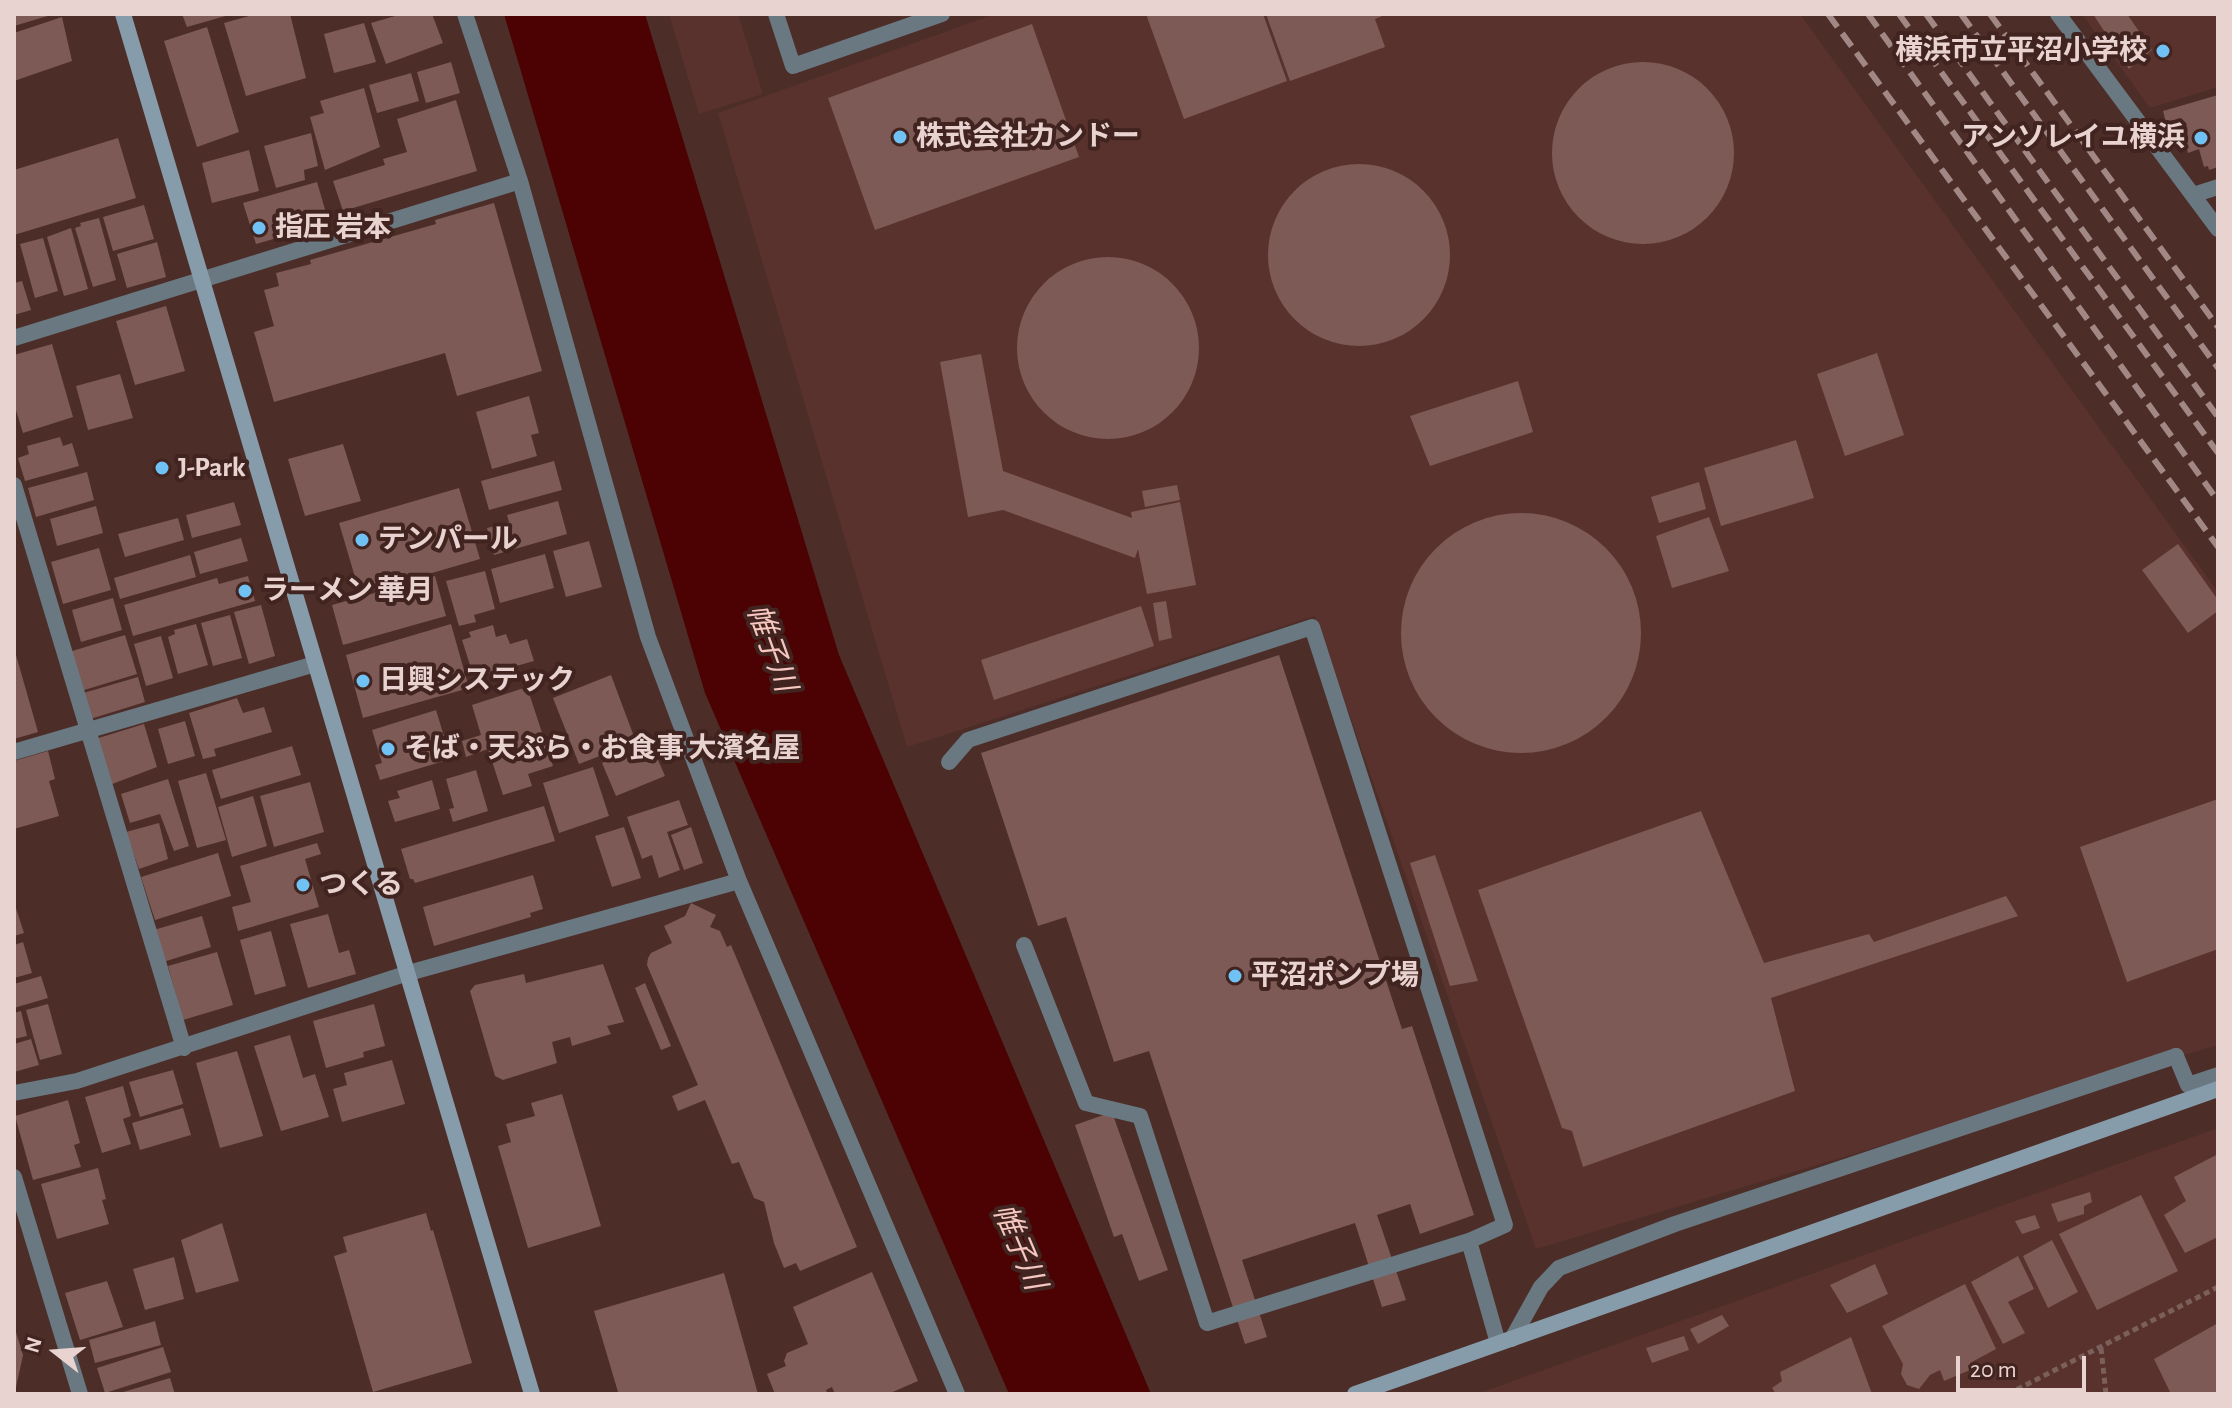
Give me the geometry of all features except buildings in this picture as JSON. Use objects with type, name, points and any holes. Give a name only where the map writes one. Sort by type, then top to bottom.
[{"type":"street","points":[[123,14],[405,974],[532,1394]]},
{"type":"street","points":[[465,14],[520,181],[648,637],[739,881],[957,1394]]},
{"type":"street","points":[[776,14],[793,66],[942,14]]},
{"type":"street","points":[[2058,14],[2218,229]]},
{"type":"street","points":[[14,338],[520,181]]},
{"type":"street","points":[[2193,195],[2218,187]]},
{"type":"street","points":[[14,485],[184,1048]]},
{"type":"street","points":[[949,762],[968,740],[1312,627],[1505,1225],[1469,1241],[1207,1323],[1140,1116],[1086,1103],[1024,945]]},
{"type":"street","points":[[14,752],[315,664]]},
{"type":"street","points":[[14,1093],[77,1081],[405,974],[739,881]]},
{"type":"street","points":[[1505,1341],[1541,1287],[1559,1268],[1690,1219],[2176,1056],[2188,1085],[2218,1075]]},
{"type":"street","points":[[1355,1394],[2218,1089]]},
{"type":"street","points":[[14,1177],[80,1394]]},
{"type":"street","points":[[1469,1241],[1505,1341]]},
{"type":"path","points":[[2008,1394],[2218,1287]]},
{"type":"path","points":[[2101,1348],[2106,1394]]},
{"type":"shaded area","points":[[669,14],[738,14],[763,94],[699,114]]},
{"type":"shaded area","points":[[995,14],[1800,14],[2218,592],[2218,1045],[1536,1249],[1315,616],[907,747],[718,113]]},
{"type":"shaded area","name":"横浜市立平沼小学校","points":[[2082,14],[2218,14],[2218,87],[2150,108]]},
{"type":"shaded area","points":[[2218,1128],[2218,1394],[1477,1394]]},
{"type":"water","name":"帷子川","points":[[504,14],[645,14],[839,655],[1151,1394],[1009,1394],[705,693]]},
{"type":"railway","points":[[1828,14],[2218,547]]},
{"type":"railway","points":[[1868,14],[2218,501]]},
{"type":"railway","points":[[1899,14],[2218,453]]},
{"type":"railway","points":[[1926,14],[2218,417]]},
{"type":"railway","points":[[1961,14],[2218,368]]},
{"type":"railway","points":[[1990,14],[2218,327]]},
{"type":"place","name":"横浜市立平沼小学校","points":[[2163,51]]},
{"type":"place","name":"株式会社カンドー","points":[[900,137]]},
{"type":"place","name":"アンソレイユ横浜","points":[[2201,138]]},
{"type":"place","name":"指圧 岩本","points":[[259,228]]},
{"type":"place","name":"J-Park","points":[[162,468]]},
{"type":"place","name":"テンパール","points":[[362,540]]},
{"type":"place","name":"ラーメン 華月","points":[[245,591]]},
{"type":"place","name":"日興システック","points":[[363,681]]},
{"type":"place","name":"そば・天ぷら・お食事 大濱名屋","points":[[388,749]]},
{"type":"place","name":"つくる","points":[[303,885]]},
{"type":"place","name":"平沼ポンプ場","points":[[1235,976]]}]
